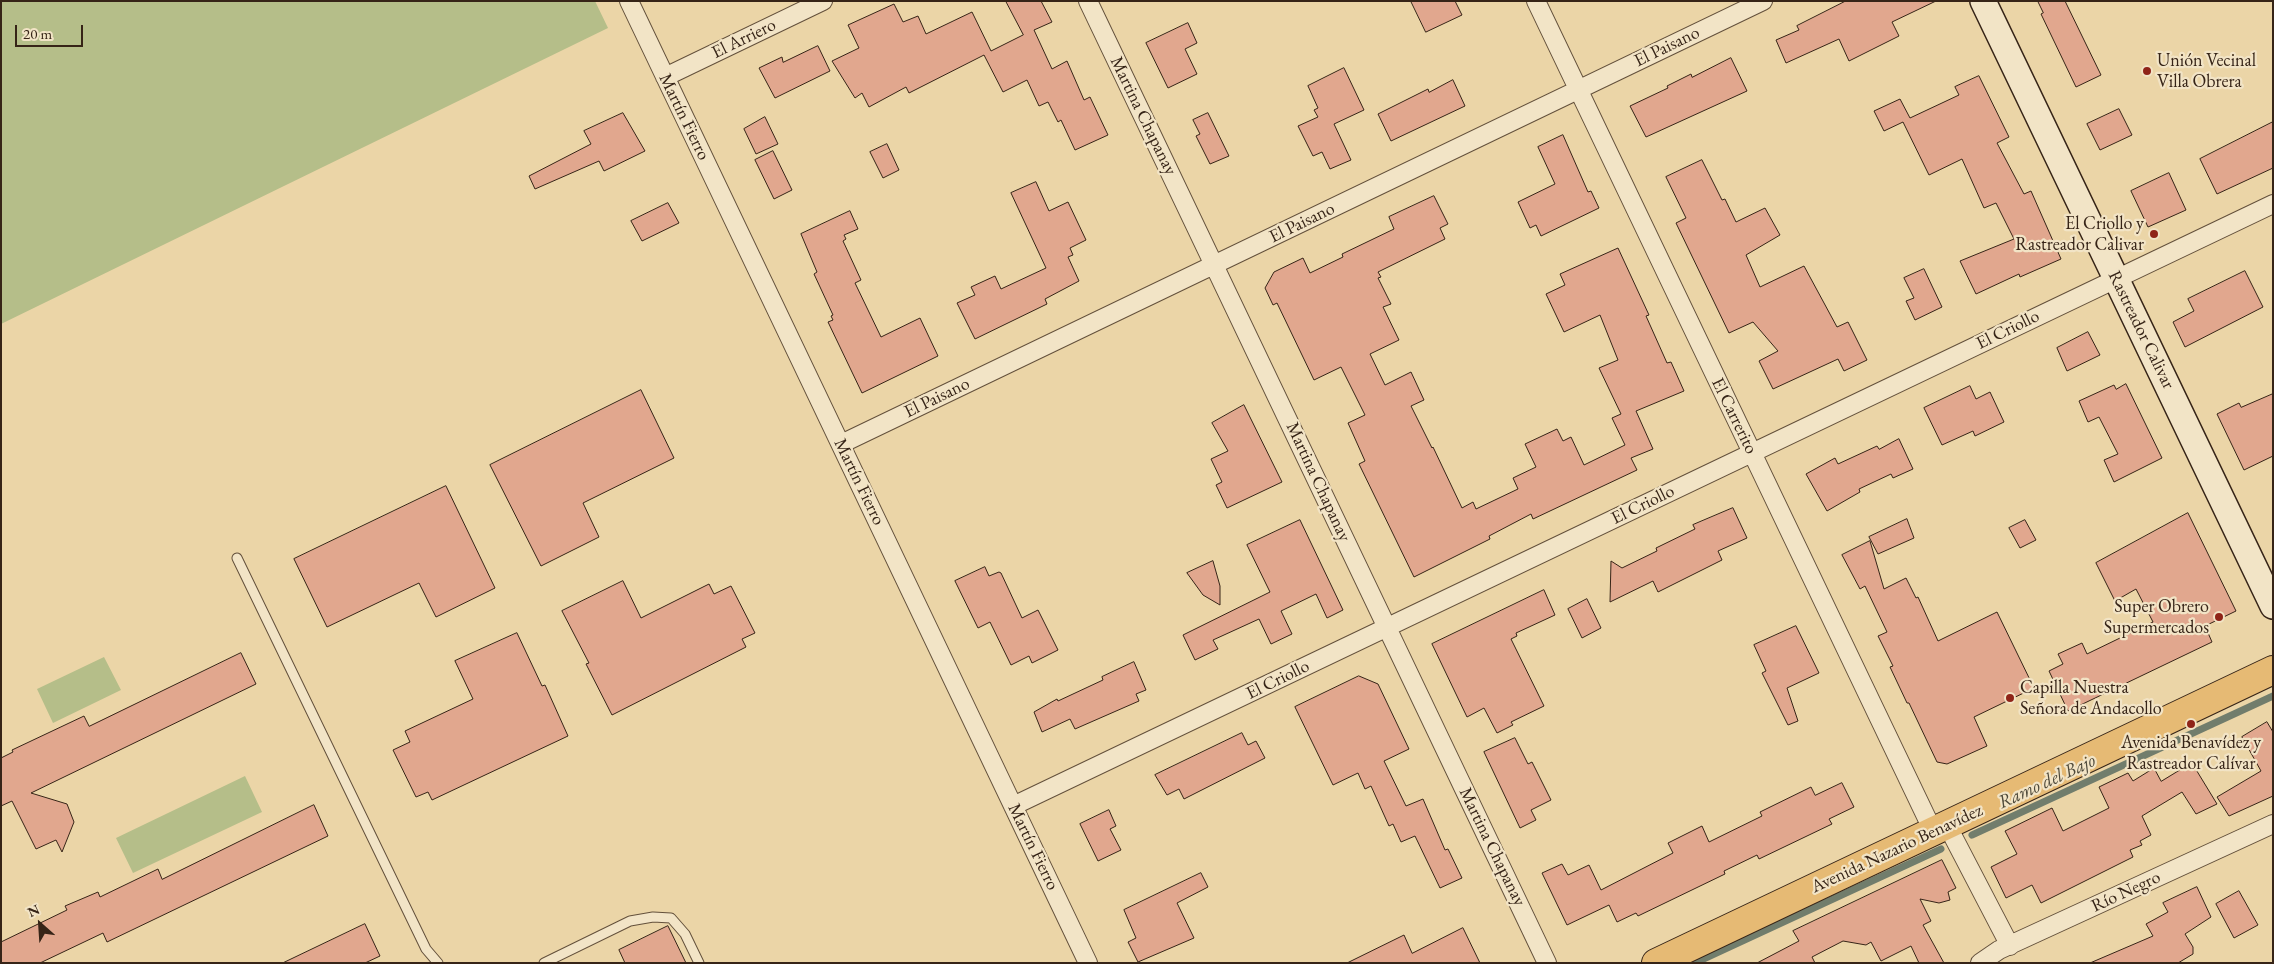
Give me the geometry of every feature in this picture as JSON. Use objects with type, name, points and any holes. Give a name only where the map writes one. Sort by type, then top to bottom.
[{"type":"main road","name":"Rastreador Calivar","points":[[1983,1],[2273,606]]},
{"type":"main road","name":"Avenida Nazario Benavídez","points":[[1656,963],[2273,670]]},
{"type":"street","name":"Martín Fierro","points":[[629,1],[1088,963]]},
{"type":"street","name":"El Arriero","points":[[665,77],[823,1]]},
{"type":"street","name":"Martina Chapanay","points":[[1088,1],[1547,963]]},
{"type":"street","name":"El Carrerito","points":[[1536,1],[1752,453],[1940,828],[2010,946]]},
{"type":"street","name":"El Paisano","points":[[841,444],[1763,1]]},
{"type":"street","name":"El Criollo","points":[[1013,806],[2273,204]]},
{"type":"street","name":"Río Negro","points":[[1980,963],[2010,946],[2273,824]]},
{"type":"lane","points":[[238,558],[426,949],[438,963]]},
{"type":"lane","points":[[544,963],[630,921],[653,917],[671,918],[685,934],[699,963]]},
{"type":"green space","points":[[1,1],[595,1],[608,28],[1,324]]},
{"type":"green space","points":[[104,657],[121,690],[53,723],[37,689]]},
{"type":"green space","points":[[245,776],[262,812],[133,873],[116,838]]},
{"type":"building","points":[[1006,1],[1041,1],[1052,22],[1034,30],[1052,69],[1067,61],[1084,100],[1090,97],[1108,135],[1075,150],[1061,120],[1058,122],[1048,102],[1039,106],[1027,80],[1003,92],[984,55],[909,93],[906,87],[869,107],[862,93],[855,98],[832,61],[859,48],[848,25],[894,4],[903,22],[918,16],[926,34],[972,12],[991,51],[1023,35]]},
{"type":"building","points":[[1411,1],[1455,1],[1462,15],[1426,32]]},
{"type":"building","points":[[1846,1],[1936,1],[1892,22],[1899,36],[1849,61],[1839,39],[1786,63],[1776,40],[1799,30],[1797,26]]},
{"type":"building","points":[[2038,1],[2065,1],[2101,75],[2076,87],[2041,14],[2043,13]]},
{"type":"building","points":[[1188,23],[1197,43],[1185,49],[1197,74],[1168,88],[1146,43]]},
{"type":"building","points":[[818,46],[830,71],[775,98],[759,68],[782,57],[783,62]]},
{"type":"building","points":[[1731,58],[1747,91],[1646,137],[1630,106],[1668,88],[1667,86],[1691,74],[1692,77]]},
{"type":"building","points":[[1344,68],[1364,110],[1334,124],[1351,160],[1330,169],[1322,152],[1313,156],[1298,126],[1318,117],[1314,110],[1318,108],[1308,86]]},
{"type":"building","points":[[1979,76],[2009,137],[1997,143],[2024,194],[2031,191],[2061,259],[2020,277],[2019,274],[1976,294],[1960,261],[2014,239],[1996,203],[1984,208],[1962,159],[1929,175],[1903,122],[1884,131],[1874,111],[1900,99],[1910,118],[1959,95],[1955,87]]},
{"type":"building","points":[[1453,80],[1465,106],[1391,141],[1378,114],[1428,89],[1429,92]]},
{"type":"building","points":[[2119,109],[2132,135],[2100,150],[2087,124]]},
{"type":"building","points":[[623,113],[645,151],[604,171],[599,161],[535,189],[529,176],[591,144],[584,131]]},
{"type":"building","points":[[1208,113],[1229,156],[1210,164],[1196,136],[1200,134],[1193,120]]},
{"type":"building","points":[[765,117],[778,144],[756,154],[744,129]]},
{"type":"building","points":[[2273,122],[2273,168],[2217,194],[2200,159]]},
{"type":"building","points":[[1563,135],[1588,192],[1591,191],[1599,208],[1541,236],[1536,225],[1530,228],[1518,202],[1555,184],[1538,147]]},
{"type":"building","points":[[887,144],[899,170],[883,178],[870,152]]},
{"type":"building","points":[[773,151],[792,190],[774,199],[755,160]]},
{"type":"building","points":[[1702,160],[1722,200],[1725,199],[1736,222],[1765,208],[1780,235],[1746,255],[1760,287],[1804,266],[1837,327],[1848,322],[1867,360],[1844,371],[1838,359],[1773,389],[1759,361],[1778,351],[1753,322],[1729,333],[1676,223],[1686,218],[1666,177]]},
{"type":"building","points":[[2169,173],[2186,210],[2148,227],[2131,191]]},
{"type":"building","points":[[1036,182],[1049,211],[1068,202],[1086,240],[1070,248],[1073,255],[1068,257],[1079,281],[1045,299],[1047,304],[975,339],[957,303],[975,295],[971,287],[995,276],[1001,289],[1046,268],[1011,193]]},
{"type":"building","points":[[1434,196],[1448,224],[1440,228],[1445,239],[1378,272],[1381,277],[1378,278],[1391,304],[1383,307],[1399,340],[1370,354],[1385,385],[1411,372],[1424,400],[1411,406],[1462,508],[1473,502],[1476,509],[1518,489],[1513,478],[1536,467],[1525,444],[1557,429],[1563,441],[1571,437],[1584,465],[1625,445],[1612,418],[1621,414],[1599,368],[1618,360],[1600,315],[1564,332],[1546,294],[1565,285],[1560,274],[1618,248],[1649,315],[1646,316],[1667,363],[1671,362],[1684,391],[1636,411],[1653,449],[1631,458],[1637,470],[1533,519],[1531,514],[1489,536],[1490,539],[1414,577],[1359,464],[1365,461],[1348,423],[1365,415],[1341,367],[1314,380],[1277,303],[1273,305],[1265,288],[1274,272],[1303,258],[1310,273],[1343,257],[1342,254],[1394,229],[1389,217]]},
{"type":"building","points":[[668,203],[679,223],[642,241],[631,221]]},
{"type":"building","points":[[850,211],[858,229],[844,235],[846,239],[843,241],[861,280],[855,283],[881,337],[920,318],[938,356],[862,393],[828,322],[833,320],[831,316],[833,315],[814,274],[817,272],[801,234]]},
{"type":"building","points":[[1924,269],[1942,307],[1915,320],[1906,301],[1914,298],[1904,278]]},
{"type":"building","points":[[2245,271],[2263,307],[2185,347],[2173,322],[2194,311],[2188,299]]},
{"type":"building","points":[[2088,332],[2100,355],[2067,371],[2057,348]]},
{"type":"building","points":[[2126,384],[2162,458],[2114,482],[2104,460],[2118,454],[2099,417],[2088,422],[2079,401],[2114,385],[2116,389]]},
{"type":"building","points":[[1970,386],[1976,399],[1990,392],[2004,422],[1975,436],[1973,431],[1942,445],[1924,408]]},
{"type":"building","points":[[641,390],[674,458],[583,503],[599,537],[541,566],[490,465]]},
{"type":"building","points":[[2273,394],[2273,456],[2244,470],[2217,414],[2239,403],[2241,407]]},
{"type":"building","points":[[1244,405],[1282,482],[1227,508],[1216,485],[1222,482],[1211,459],[1228,451],[1212,423]]},
{"type":"building","points":[[1899,439],[1913,469],[1893,478],[1891,474],[1859,489],[1860,492],[1827,511],[1806,474],[1835,458],[1838,464],[1877,446],[1879,449]]},
{"type":"building","points":[[446,486],[495,588],[436,617],[419,583],[327,627],[294,559]]},
{"type":"building","points":[[1733,508],[1747,538],[1718,551],[1722,560],[1658,592],[1653,581],[1610,602],[1611,561],[1622,568],[1657,551],[1656,548],[1695,529],[1693,525]]},
{"type":"building","points":[[2188,513],[2236,611],[2205,626],[2212,642],[2068,711],[2049,671],[2063,664],[2058,654],[2082,643],[2087,654],[2153,622],[2136,589],[2115,601],[2096,563]]},
{"type":"building","points":[[1907,519],[1914,538],[1878,554],[1869,537]]},
{"type":"building","points":[[1300,520],[1343,610],[1327,618],[1316,594],[1281,611],[1292,634],[1271,644],[1259,619],[1213,640],[1218,649],[1195,660],[1183,635],[1270,592],[1247,545]]},
{"type":"building","points":[[2025,520],[2036,540],[2020,548],[2009,528]]},
{"type":"building","points":[[1870,541],[1884,589],[1906,578],[1916,598],[1918,597],[1938,641],[1997,612],[2034,688],[1974,717],[1987,746],[1947,764],[1937,762],[1890,667],[1893,666],[1878,636],[1887,632],[1865,586],[1860,589],[1842,555]]},
{"type":"building","points":[[1213,561],[1220,586],[1220,605],[1203,595],[1187,573]]},
{"type":"building","points":[[985,567],[989,576],[1001,573],[1022,618],[1038,610],[1058,650],[1032,663],[1029,656],[1011,665],[990,622],[978,628],[955,581]]},
{"type":"building","points":[[623,581],[641,618],[709,584],[714,594],[731,586],[755,633],[742,639],[746,647],[612,715],[586,664],[589,663],[562,611]]},
{"type":"building","points":[[1544,590],[1555,615],[1516,633],[1517,636],[1511,639],[1544,706],[1511,722],[1513,725],[1497,733],[1484,708],[1467,717],[1432,644]]},
{"type":"building","points":[[1587,599],[1601,628],[1582,638],[1568,609]]},
{"type":"building","points":[[1796,626],[1819,673],[1787,688],[1798,721],[1788,725],[1762,673],[1766,671],[1754,645]]},
{"type":"building","points":[[517,633],[542,686],[545,685],[568,736],[432,800],[428,792],[416,797],[393,750],[410,742],[405,731],[473,699],[455,661]]},
{"type":"building","points":[[241,653],[256,684],[31,793],[67,804],[74,822],[62,852],[56,840],[36,849],[12,801],[1,806],[1,758],[13,752],[12,750],[84,716],[89,726]]},
{"type":"building","points":[[1134,662],[1146,690],[1136,694],[1139,701],[1075,729],[1070,719],[1042,732],[1034,712],[1057,699],[1058,701],[1103,680],[1102,677]]},
{"type":"building","points":[[1359,676],[1378,684],[1409,749],[1384,761],[1406,806],[1423,799],[1445,850],[1448,849],[1462,878],[1440,888],[1415,836],[1401,842],[1393,824],[1389,826],[1371,786],[1365,789],[1358,773],[1333,785],[1295,707]]},
{"type":"building","points":[[2267,722],[2273,732],[2273,796],[2229,816],[2217,797],[2261,771],[2242,737]]},
{"type":"building","points":[[1242,733],[1248,745],[1256,741],[1265,758],[1184,799],[1179,789],[1167,795],[1155,775]]},
{"type":"building","points":[[1515,738],[1528,764],[1532,762],[1551,800],[1531,810],[1536,820],[1520,828],[1484,752]]},
{"type":"building","points":[[2192,763],[2217,804],[2196,814],[2182,792],[2142,816],[2151,835],[2140,841],[2142,845],[2130,850],[2133,857],[2041,903],[2032,885],[2006,898],[1991,867],[2017,854],[2005,831],[2052,808],[2063,831],[2109,808],[2099,787],[2128,773],[2133,781],[2154,768],[2161,781]]},
{"type":"building","points":[[1842,783],[1854,807],[1829,819],[1832,824],[1759,859],[1757,855],[1724,871],[1725,874],[1638,916],[1636,913],[1617,922],[1609,905],[1567,925],[1542,873],[1562,864],[1568,875],[1589,865],[1601,890],[1673,853],[1668,843],[1702,826],[1709,842],[1762,816],[1760,812],[1811,787],[1815,795]]},
{"type":"building","points":[[314,805],[328,836],[107,942],[103,933],[40,963],[1,963],[1,942],[67,910],[65,906],[98,892],[100,897],[158,869],[162,879]]},
{"type":"building","points":[[1109,810],[1116,826],[1110,829],[1121,850],[1098,861],[1080,824]]},
{"type":"building","points":[[1942,860],[1956,888],[1948,892],[1950,900],[1939,903],[1920,899],[1931,921],[1923,925],[1944,963],[1919,963],[1911,946],[1881,961],[1871,942],[1866,945],[1843,941],[1812,957],[1815,963],[1757,963],[1799,941],[1793,931]]},
{"type":"building","points":[[1201,873],[1208,887],[1177,903],[1194,938],[1138,962],[1128,942],[1136,938],[1124,910]]},
{"type":"building","points":[[2197,887],[2211,917],[2185,934],[2193,947],[2193,954],[2178,963],[2090,963],[2153,936],[2146,924],[2168,912],[2163,903]]},
{"type":"building","points":[[2239,891],[2258,925],[2234,938],[2216,904]]},
{"type":"building","points":[[365,924],[380,956],[365,963],[283,963]]},
{"type":"building","points":[[668,926],[686,963],[625,963],[619,950]]},
{"type":"building","points":[[1463,928],[1480,963],[1347,963],[1404,935],[1412,953]]},
{"type":"waterway","name":"Ramo del Bajo","points":[[1972,835],[2273,696]]},
{"type":"waterway","name":"Ramo del Bajo","points":[[1695,963],[1941,849]]},
{"type":"place","name":"Unión Vecinal Villa Obrera","points":[[2147,71]]},
{"type":"place","name":"El Criollo y Rastreador Calivar","points":[[2154,234]]},
{"type":"place","name":"Super Obrero Supermercados","points":[[2219,617]]},
{"type":"place","name":"Capilla Nuestra Señora de Andacollo","points":[[2010,698]]},
{"type":"place","name":"Avenida Benavídez y Rastreador Calívar","points":[[2191,724]]}]
